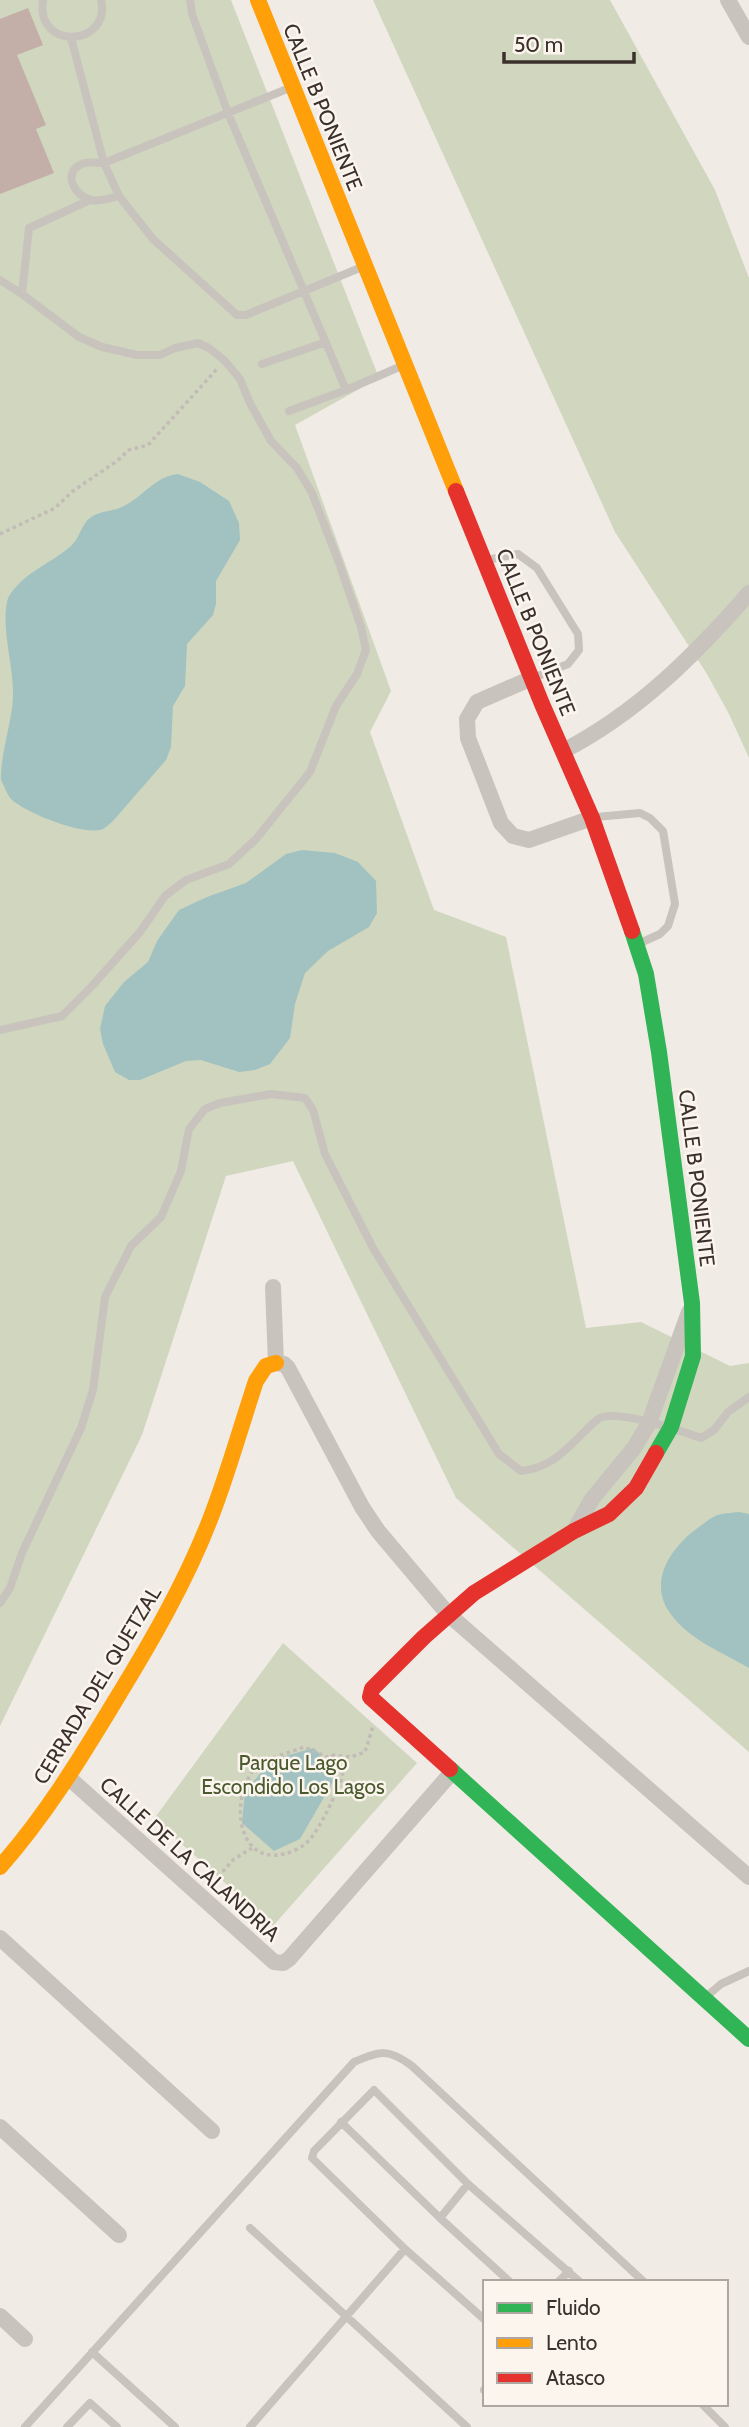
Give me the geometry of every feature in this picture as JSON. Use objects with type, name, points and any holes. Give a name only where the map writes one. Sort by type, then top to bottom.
[{"type":"street","name":"CALLE B PONIENTE","points":[[258,0],[532,678],[592,818],[638,944],[646,974],[692,1303],[693,1356],[671,1427],[636,1488],[609,1514],[574,1531]]},
{"type":"street","points":[[729,0],[749,37]]},
{"type":"street","points":[[563,751],[597,734],[673,674],[713,635],[749,593]]},
{"type":"street","points":[[532,678],[477,702],[467,719],[468,738],[501,823],[513,836],[529,840],[592,818]]},
{"type":"street","points":[[272,1287],[276,1363],[284,1364],[288,1368],[362,1507],[378,1531],[448,1614],[749,1877]]},
{"type":"street","name":"CALLE B PONIENTE","points":[[574,1531],[592,1499],[634,1448],[649,1423],[692,1303]]},
{"type":"street","name":"CERRADA DEL QUETZAL","points":[[0,1867],[26,1839],[145,1654],[204,1535],[256,1381],[266,1366],[276,1363]]},
{"type":"street","points":[[574,1531],[474,1593],[448,1614],[372,1689],[369,1694],[371,1700],[749,2039]]},
{"type":"street","name":"CALLE DE LA CALANDRIA","points":[[68,1777],[279,1964],[289,1959],[453,1771]]},
{"type":"street","points":[[0,1938],[212,2131]]},
{"type":"street","points":[[0,2127],[119,2235]]},
{"type":"street","points":[[0,2316],[25,2339]]},
{"type":"lane","points":[[43,0],[43,15],[49,27],[71,38],[83,36],[93,29],[100,18],[101,0]]},
{"type":"lane","points":[[190,0],[192,14],[228,113],[306,290],[346,390]]},
{"type":"lane","points":[[71,38],[104,163],[119,196],[153,239],[237,315],[246,314],[364,266]]},
{"type":"lane","points":[[90,200],[77,193],[71,177],[74,169],[84,163],[104,163],[292,88]]},
{"type":"lane","points":[[22,294],[29,228],[90,200],[119,196]]},
{"type":"lane","points":[[0,280],[79,337],[102,347],[137,355],[160,355],[175,348],[198,343],[224,360],[240,379],[271,441],[297,468],[312,494],[361,627],[366,650],[357,674],[336,706],[310,772],[256,839],[229,864],[186,880],[165,896],[140,932],[62,1016],[0,1030]]},
{"type":"lane","points":[[262,365],[326,342]]},
{"type":"lane","points":[[289,411],[405,365]]},
{"type":"lane","points":[[484,560],[518,554],[537,568],[578,634],[579,650],[568,664],[532,678]]},
{"type":"lane","points":[[592,818],[640,813],[650,818],[663,831],[675,904],[668,926],[660,934],[638,944]]},
{"type":"lane","points":[[0,1603],[10,1588],[22,1553],[81,1428],[93,1390],[105,1297],[131,1246],[161,1217],[181,1171],[189,1129],[205,1109],[220,1103],[271,1094],[305,1098],[313,1110],[325,1154],[373,1248],[499,1454],[521,1471],[539,1469],[561,1455],[601,1417],[616,1414],[671,1427],[701,1438],[714,1430],[728,1412],[749,1397]]},
{"type":"lane","points":[[705,1999],[721,1984],[749,1971]]},
{"type":"lane","points":[[25,2427],[354,2062],[377,2052],[396,2055],[412,2066],[642,2280]]},
{"type":"lane","points":[[483,2318],[405,2249],[312,2158],[314,2151],[374,2090],[468,2184],[578,2280]]},
{"type":"lane","points":[[341,2122],[508,2280]]},
{"type":"lane","points":[[440,2218],[468,2184]]},
{"type":"lane","points":[[250,2228],[467,2427]]},
{"type":"lane","points":[[250,2427],[405,2249]]},
{"type":"lane","points":[[560,2280],[569,2271]]},
{"type":"lane","points":[[92,2352],[176,2427]]},
{"type":"lane","points":[[67,2427],[90,2403],[117,2427]]},
{"type":"lane","points":[[704,2406],[725,2427]]},
{"type":"path","points":[[0,534],[55,508],[73,491],[129,450],[148,445],[224,360]]},
{"type":"path","points":[[331,1755],[339,1764],[343,1776],[310,1840],[292,1852],[273,1857],[252,1848],[246,1838],[240,1814],[242,1795],[249,1778],[260,1765],[304,1747],[327,1757],[331,1755],[351,1757],[365,1752],[374,1724]]},
{"type":"path","points":[[218,1877],[234,1858],[252,1848]]},
{"type":"green space","points":[[0,0],[231,0],[379,378],[295,425],[391,691],[370,732],[434,910],[506,937],[586,1328],[641,1322],[730,1366],[749,1363],[749,1752],[456,1498],[293,1161],[226,1176],[142,1435],[0,1726]]},
{"type":"green space","points":[[373,0],[610,0],[715,190],[749,278],[749,758],[707,674],[615,532]]},
{"type":"green space","name":"Parque Lago Escondido Los Lagos","points":[[283,1643],[417,1763],[273,1926],[154,1819]]},
{"type":"water","points":[[178,474],[200,482],[229,501],[239,523],[240,540],[216,581],[213,615],[187,644],[185,686],[173,706],[171,747],[166,760],[104,829],[79,829],[53,821],[18,805],[11,799],[1,780],[13,697],[6,633],[8,598],[21,581],[72,545],[90,518],[124,506],[162,479]]},
{"type":"water","points":[[302,850],[335,853],[358,862],[376,881],[377,913],[369,927],[328,951],[305,973],[295,1004],[290,1038],[270,1064],[239,1072],[201,1060],[186,1061],[140,1080],[129,1080],[115,1072],[103,1044],[100,1029],[105,1006],[124,982],[148,962],[157,941],[179,910],[246,883],[286,854]]},
{"type":"water","points":[[739,1512],[749,1514],[749,1668],[706,1645],[687,1631],[670,1613],[661,1589],[666,1565],[689,1535],[715,1516]]},
{"type":"water","points":[[314,1748],[338,1773],[300,1839],[274,1851],[242,1823],[245,1792],[271,1760]]},
{"type":"building","points":[[28,8],[43,45],[17,55],[46,125],[36,129],[54,173],[0,194],[0,19]]},
{"type":"traffic: fast","points":[[632,931],[646,974],[659,1052],[692,1303],[693,1356],[671,1427],[656,1453]]},
{"type":"traffic: fast","points":[[450,1769],[749,2039]]},
{"type":"traffic: slow","points":[[258,0],[456,491]]},
{"type":"traffic: slow","points":[[0,1867],[32,1828],[75,1766],[167,1611],[191,1565],[211,1517],[256,1381],[266,1366],[276,1363]]},
{"type":"traffic: jam","points":[[456,491],[542,704],[592,818],[632,931]]},
{"type":"traffic: jam","points":[[450,1769],[370,1697],[372,1689],[424,1637],[474,1593],[574,1531],[609,1514],[636,1488],[656,1453]]}]
